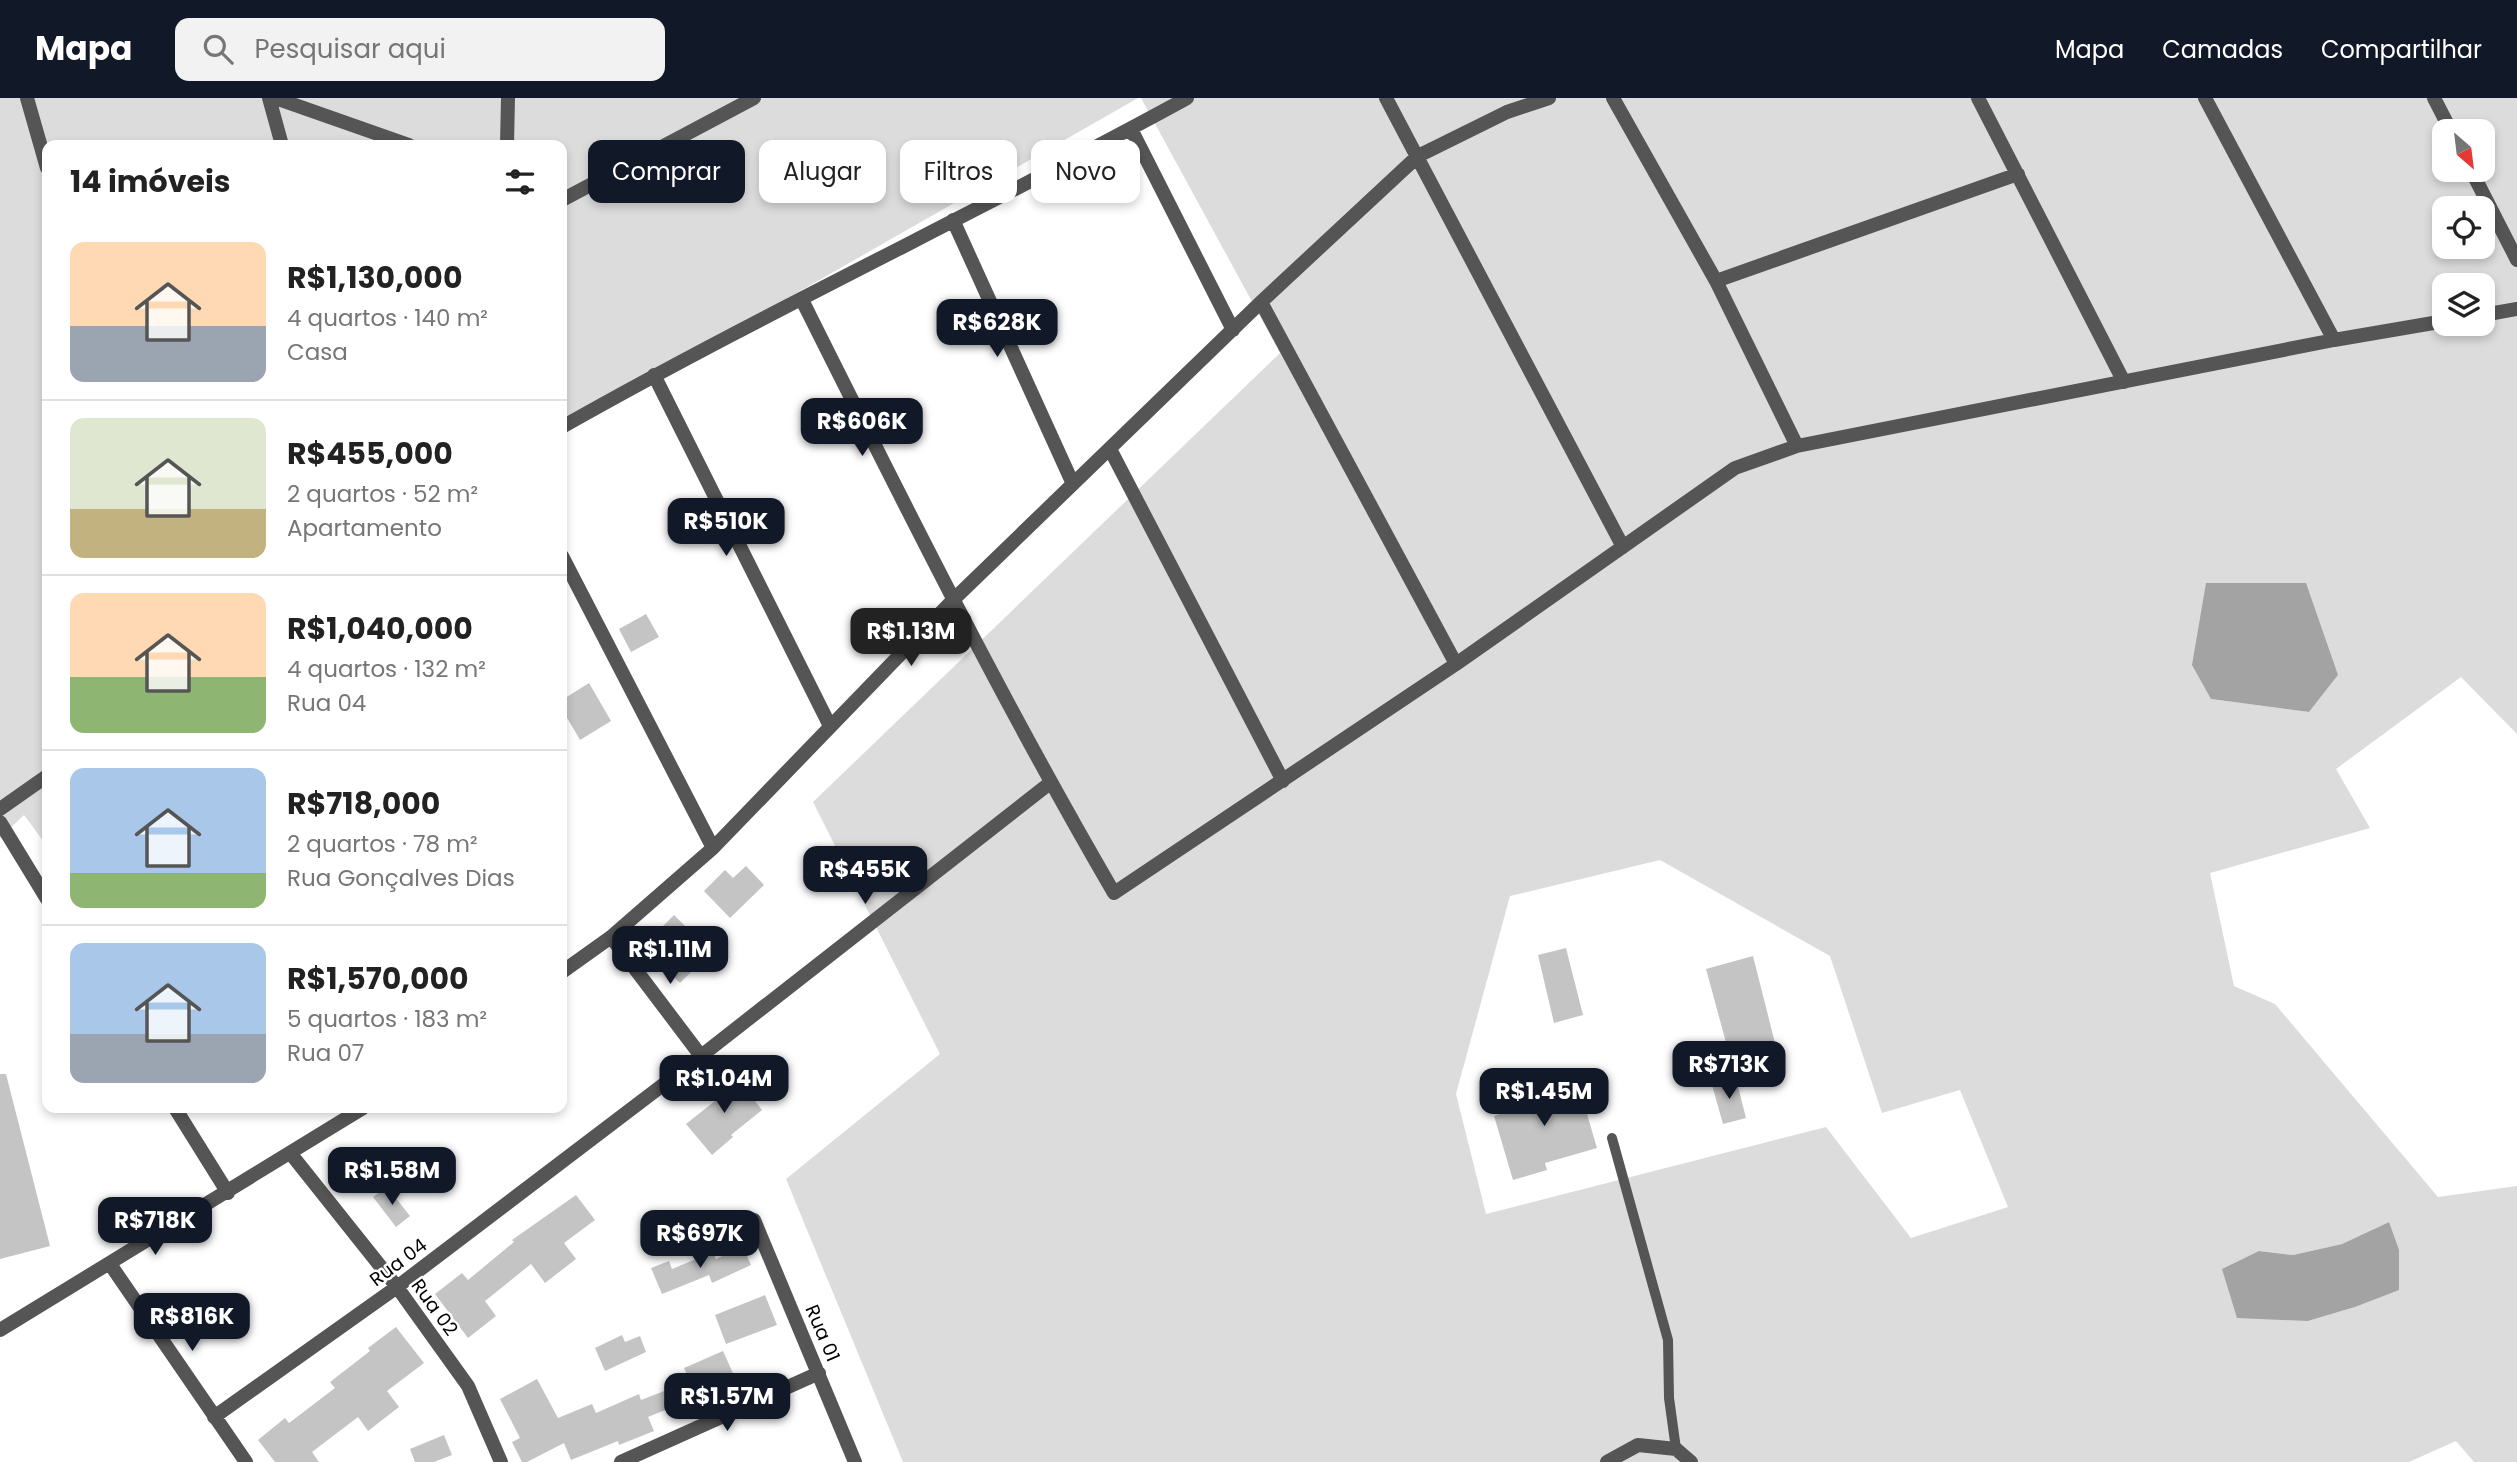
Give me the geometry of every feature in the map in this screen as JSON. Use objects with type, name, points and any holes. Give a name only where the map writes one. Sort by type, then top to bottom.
[{"type":"street","points":[[27,98],[42,150]]},
{"type":"street","points":[[269,98],[281,140]]},
{"type":"street","points":[[275,98],[395,140]]},
{"type":"street","points":[[507,140],[508,98]]},
{"type":"street","points":[[567,197],[754,98]]},
{"type":"street","points":[[567,424],[654,375],[1187,98]]},
{"type":"street","points":[[1386,98],[1623,547]]},
{"type":"street","points":[[567,968],[611,937],[713,848],[952,601],[1261,302],[1418,156],[1507,112],[1549,98]]},
{"type":"street","points":[[1613,98],[1716,281],[1797,446]]},
{"type":"street","points":[[1978,98],[2124,382]]},
{"type":"street","points":[[2205,98],[2334,340]]},
{"type":"street","points":[[2434,98],[2445,119]]},
{"type":"street","points":[[1131,129],[1233,330]]},
{"type":"street","points":[[1716,281],[2018,174]]},
{"type":"street","points":[[2477,182],[2517,260]]},
{"type":"street","points":[[953,220],[1073,484]]},
{"type":"street","points":[[802,300],[952,601],[1050,783],[1114,892],[1456,664],[1735,468],[1797,446],[2334,340],[2432,323]]},
{"type":"street","points":[[1261,302],[1456,664]]},
{"type":"street","points":[[2495,313],[2517,309]]},
{"type":"street","points":[[654,375],[830,726]]},
{"type":"street","points":[[1110,449],[1283,781]]},
{"type":"street","points":[[567,566],[713,848]]},
{"type":"street","points":[[0,809],[42,780]]},
{"type":"street","name":"Rua 04","points":[[214,1417],[397,1287],[701,1056],[1050,783]]},
{"type":"street","points":[[0,822],[42,891]]},
{"type":"street","points":[[611,937],[701,1056]]},
{"type":"street","points":[[178,1113],[228,1193]]},
{"type":"street","points":[[0,1330],[355,1113]]},
{"type":"street","name":"Rua 02","points":[[291,1154],[397,1287],[468,1386],[502,1462]]},
{"type":"street","name":"Rua 01","points":[[754,1220],[855,1462]]},
{"type":"street","points":[[110,1264],[246,1462]]},
{"type":"street","points":[[621,1462],[819,1373]]},
{"type":"street","points":[[1607,1462],[1638,1445],[1676,1449],[1691,1462]]},
{"type":"lane","points":[[1612,1138],[1668,1340],[1669,1398],[1676,1449]]},
{"type":"shaded area","points":[[0,98],[1138,98],[1064,140],[1031,140],[1031,159],[1017,167],[1017,140],[900,140],[900,203],[954,203],[567,424],[567,140],[42,140],[42,839],[24,815],[0,838]]},
{"type":"shaded area","points":[[1141,98],[2517,98],[2517,734],[2461,677],[2336,769],[2370,828],[2210,873],[2234,986],[2275,1004],[2438,1197],[2517,1186],[2517,1462],[2474,1462],[2456,1441],[2409,1462],[903,1462],[786,1179],[940,1054],[813,802],[1280,353]],"holes":[[[2338,675],[2309,712],[2211,699]],[[1660,860],[1830,956],[1882,1113],[1960,1090],[2008,1207],[1911,1238],[1826,1127],[1486,1214],[1456,1094],[1510,896]],[[2389,1222],[2399,1289],[2355,1307],[2308,1321],[2259,1251],[2293,1255],[2342,1244]]]},
{"type":"shaded area","points":[[2206,583],[2306,583],[2338,675],[2309,712],[2211,699],[2192,665]]},
{"type":"shaded area","points":[[2389,1222],[2399,1250],[2399,1290],[2308,1321],[2237,1318],[2222,1269],[2259,1251],[2293,1255],[2342,1244]]},
{"type":"building","points":[[646,614],[659,637],[631,652],[619,629]]},
{"type":"building","points":[[589,683],[611,721],[580,740],[567,718],[567,697]]},
{"type":"building","points":[[746,866],[764,885],[730,918],[704,891],[725,870],[733,878]]},
{"type":"building","points":[[674,915],[711,952],[680,983],[643,946]]},
{"type":"building","points":[[1566,948],[1583,1015],[1554,1023],[1538,955]]},
{"type":"building","points":[[1753,956],[1775,1043],[1760,1046],[1766,1074],[1736,1079],[1706,969]]},
{"type":"building","points":[[0,1074],[6,1074],[50,1246],[0,1259]]},
{"type":"building","points":[[734,1074],[762,1110],[731,1135],[733,1137],[712,1155],[686,1124],[715,1101],[709,1093]]},
{"type":"building","points":[[1576,1077],[1597,1148],[1545,1163],[1547,1170],[1513,1180],[1494,1116],[1509,1111],[1505,1099]]},
{"type":"building","points":[[1736,1079],[1746,1118],[1723,1124],[1712,1085]]},
{"type":"building","points":[[387,1187],[410,1216],[396,1227],[373,1197]]},
{"type":"building","points":[[576,1195],[595,1220],[564,1243],[576,1259],[545,1283],[531,1264],[485,1301],[496,1316],[468,1338],[435,1294],[462,1273],[468,1280],[514,1242],[512,1240]]},
{"type":"building","points":[[743,1247],[751,1265],[712,1283],[709,1275],[662,1294],[651,1268],[669,1261],[672,1269],[713,1252],[716,1259]]},
{"type":"building","points":[[765,1295],[777,1325],[726,1344],[715,1315]]},
{"type":"building","points":[[396,1327],[424,1363],[387,1391],[399,1407],[368,1431],[358,1417],[312,1452],[319,1462],[275,1462],[258,1440],[285,1418],[289,1423],[335,1388],[330,1382]]},
{"type":"building","points":[[622,1335],[625,1342],[640,1336],[646,1352],[605,1371],[595,1348]]},
{"type":"building","points":[[723,1351],[741,1391],[702,1408],[697,1397],[648,1417],[654,1431],[619,1445],[618,1441],[571,1460],[564,1443],[522,1462],[512,1442],[520,1438],[500,1399],[537,1379],[558,1418],[592,1404],[596,1413],[639,1394],[641,1400],[690,1381],[684,1368]]},
{"type":"building","points":[[444,1435],[452,1455],[434,1462],[415,1462],[410,1449]]}]
